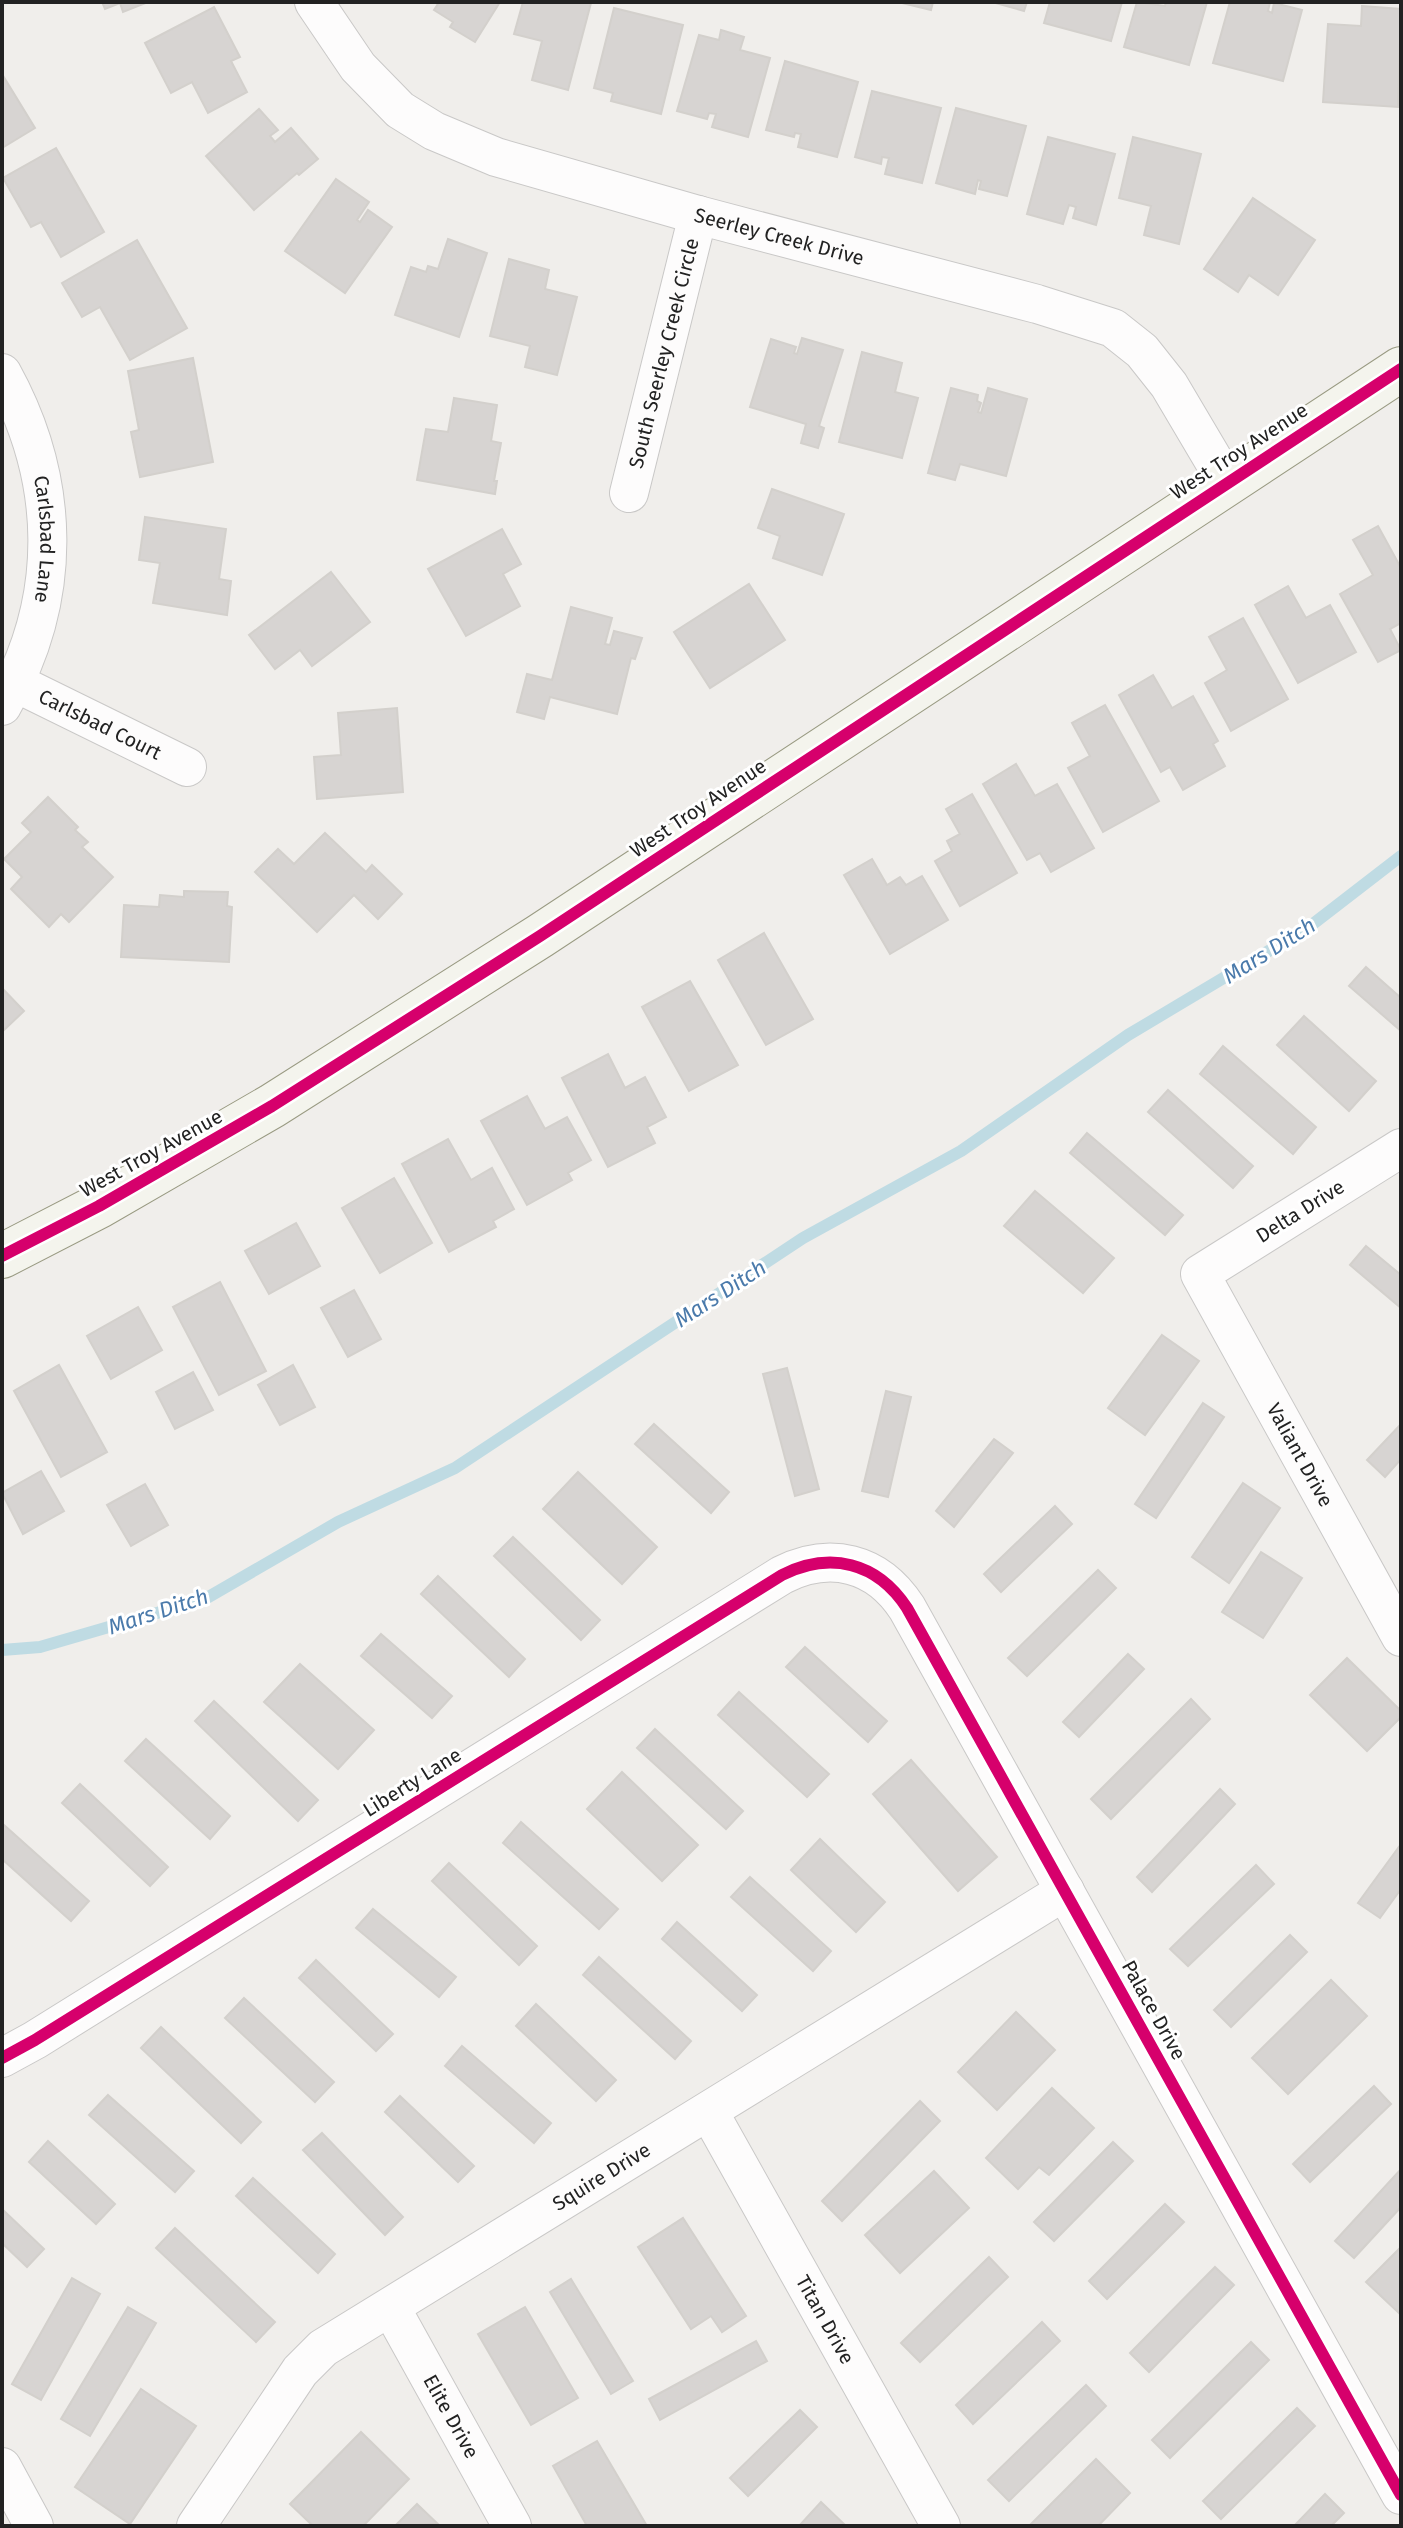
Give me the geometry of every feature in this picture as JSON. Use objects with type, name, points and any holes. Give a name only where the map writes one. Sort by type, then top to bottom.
[{"type":"street","name":"Seerley Creek Drive","points":[[314,2],[358,67],[400,110],[434,131],[496,157],[698,215],[1037,304],[1113,328],[1142,351],[1169,385],[1227,483]]},
{"type":"street","name":"South Seerley Creek Circle","points":[[629,493],[698,215]]},
{"type":"street","name":"West Troy Avenue","points":[[2,1256],[99,1206],[247,1122],[553,928],[1401,369]]},
{"type":"street","name":"Carlsbad Lane","points":[[2,373],[23,412],[34,446],[43,482],[49,540],[35,631],[8,694]]},
{"type":"street","name":"Carlsbad Court","points":[[8,694],[187,767]]},
{"type":"street","name":"Delta Drive","points":[[1200,1274],[1401,1148]]},
{"type":"street","name":"Valiant Drive","points":[[1200,1274],[1401,1637]]},
{"type":"street","name":"Liberty Lane","points":[[2,2058],[49,2032],[782,1575],[817,1563],[832,1561],[850,1565]]},
{"type":"street","name":"Palace Drive","points":[[850,1565],[878,1577],[902,1601],[1401,2495]]},
{"type":"street","name":"Squire Drive","points":[[196,2526],[300,2371],[315,2355],[1065,1891]]},
{"type":"street","name":"Titan Drive","points":[[709,2112],[941,2526]]},
{"type":"street","name":"Elite Drive","points":[[391,2308],[512,2526]]},
{"type":"street","points":[[2,2467],[34,2526]]},
{"type":"building","points":[[102,2],[148,2],[123,12],[120,3],[105,9]]},
{"type":"building","points":[[434,2],[500,2],[475,42],[450,27],[453,22],[434,10],[438,4]]},
{"type":"building","points":[[523,2],[591,3],[568,90],[532,80],[542,41],[514,34]]},
{"type":"building","points":[[898,2],[933,2],[931,10]]},
{"type":"building","points":[[992,2],[1027,2],[1024,11]]},
{"type":"building","points":[[1050,2],[1122,2],[1111,41],[1044,23]]},
{"type":"building","points":[[1137,2],[1165,6],[1166,2],[1207,2],[1189,65],[1124,47]]},
{"type":"building","points":[[1230,2],[1270,2],[1268,11],[1272,13],[1274,3],[1302,10],[1283,81],[1213,63]]},
{"type":"building","points":[[1362,6],[1401,9],[1398,107],[1323,102],[1328,24],[1361,26]]},
{"type":"building","points":[[214,7],[240,57],[231,61],[247,92],[208,113],[192,82],[171,93],[145,43]]},
{"type":"building","points":[[614,8],[683,25],[661,114],[611,101],[613,93],[594,88]]},
{"type":"building","points":[[721,30],[744,37],[740,50],[770,58],[748,137],[712,127],[716,114],[709,113],[707,119],[677,111],[699,35],[719,40]]},
{"type":"building","points":[[785,61],[858,82],[837,157],[798,147],[801,134],[795,133],[794,137],[766,130]]},
{"type":"building","points":[[2,74],[35,128],[2,148]]},
{"type":"building","points":[[872,91],[941,108],[922,183],[885,174],[889,158],[882,157],[881,164],[855,157]]},
{"type":"building","points":[[956,108],[1026,126],[1007,196],[979,189],[981,181],[978,180],[975,194],[936,183]]},
{"type":"building","points":[[259,109],[278,130],[270,136],[275,142],[291,128],[318,159],[254,210],[206,156]]},
{"type":"building","points":[[1048,137],[1115,154],[1096,225],[1073,218],[1076,207],[1069,205],[1063,224],[1027,214]]},
{"type":"building","points":[[1133,137],[1201,154],[1179,244],[1144,235],[1151,206],[1119,198]]},
{"type":"building","points":[[56,148],[104,232],[61,257],[41,222],[31,227],[3,178]]},
{"type":"building","points":[[336,179],[369,202],[357,220],[360,222],[368,210],[392,227],[345,293],[285,251]]},
{"type":"building","points":[[1253,198],[1315,240],[1278,295],[1249,275],[1238,292],[1204,269]]},
{"type":"building","points":[[448,239],[487,253],[459,337],[395,315],[411,267],[426,272],[428,266],[438,269]]},
{"type":"building","points":[[137,240],[187,328],[130,360],[100,307],[82,317],[62,283]]},
{"type":"building","points":[[509,259],[549,270],[545,289],[577,297],[557,375],[525,367],[530,346],[490,336]]},
{"type":"building","points":[[802,338],[843,350],[819,426],[824,428],[818,448],[801,443],[806,424],[750,407],[771,339],[796,347],[794,353],[797,354]]},
{"type":"building","points":[[862,352],[902,363],[895,392],[918,398],[902,458],[839,442]]},
{"type":"building","points":[[193,358],[213,462],[140,477],[131,432],[139,430],[128,371]]},
{"type":"building","points":[[951,388],[978,395],[977,401],[981,403],[978,412],[981,413],[988,388],[1027,399],[1006,476],[960,464],[955,480],[928,473]]},
{"type":"building","points":[[454,398],[497,405],[491,441],[501,443],[494,481],[497,481],[495,494],[417,480],[426,429],[448,432]]},
{"type":"building","points":[[772,489],[844,514],[822,575],[773,558],[780,536],[758,528]]},
{"type":"building","points":[[145,517],[226,529],[219,579],[231,581],[227,615],[153,603],[160,563],[139,560]]},
{"type":"building","points":[[1378,526],[1401,568],[1401,623],[1390,629],[1401,650],[1378,662],[1340,594],[1373,575],[1353,540]]},
{"type":"building","points":[[502,529],[521,564],[503,574],[520,606],[466,636],[428,569]]},
{"type":"building","points":[[331,572],[370,622],[312,666],[300,650],[275,669],[249,635]]},
{"type":"building","points":[[749,584],[785,640],[710,688],[674,632]]},
{"type":"building","points":[[1288,586],[1306,618],[1330,605],[1356,652],[1298,683],[1255,605]]},
{"type":"building","points":[[571,607],[612,618],[605,644],[610,645],[614,631],[642,638],[635,659],[631,658],[617,714],[550,697],[544,719],[517,712],[527,674],[552,680]]},
{"type":"building","points":[[1243,618],[1288,699],[1231,731],[1205,683],[1227,670],[1209,637]]},
{"type":"building","points":[[1153,675],[1172,708],[1193,696],[1218,741],[1213,744],[1225,766],[1183,790],[1170,767],[1161,772],[1119,695]]},
{"type":"building","points":[[1105,705],[1159,801],[1103,832],[1068,768],[1090,756],[1072,723]]},
{"type":"building","points":[[397,708],[403,792],[317,799],[314,757],[341,755],[338,713]]},
{"type":"building","points":[[1016,764],[1035,796],[1057,784],[1094,848],[1051,872],[1040,853],[1027,860],[983,784]]},
{"type":"building","points":[[972,794],[1017,873],[960,906],[935,861],[952,851],[947,841],[960,834],[946,809]]},
{"type":"building","points":[[48,797],[78,827],[75,830],[88,842],[82,847],[113,877],[69,922],[61,914],[49,927],[11,889],[22,877],[4,859],[31,832],[22,823]]},
{"type":"building","points":[[325,833],[366,872],[372,865],[402,894],[378,919],[354,895],[317,932],[255,872],[278,849],[294,864]]},
{"type":"building","points":[[872,859],[887,885],[900,877],[906,885],[922,876],[948,920],[890,954],[844,875]]},
{"type":"building","points":[[184,891],[228,892],[227,906],[232,907],[229,962],[121,957],[124,905],[159,907],[160,895],[184,897]]},
{"type":"building","points":[[764,933],[813,1019],[766,1045],[718,960]]},
{"type":"building","points":[[1366,967],[1401,998],[1401,1031],[1349,986]]},
{"type":"building","points":[[690,981],[738,1065],[689,1091],[642,1007]]},
{"type":"building","points":[[2,988],[24,1011],[2,1032]]},
{"type":"building","points":[[1304,1016],[1376,1081],[1349,1111],[1277,1045]]},
{"type":"building","points":[[1223,1046],[1316,1127],[1293,1154],[1200,1074]]},
{"type":"building","points":[[608,1054],[625,1088],[645,1077],[666,1117],[647,1127],[655,1143],[608,1167],[562,1078]]},
{"type":"building","points":[[1168,1090],[1253,1166],[1233,1188],[1148,1112]]},
{"type":"building","points":[[527,1096],[545,1129],[567,1117],[591,1160],[568,1173],[572,1180],[527,1205],[481,1121]]},
{"type":"building","points":[[1087,1133],[1183,1215],[1165,1235],[1070,1153]]},
{"type":"building","points":[[448,1139],[471,1180],[492,1168],[514,1209],[493,1221],[496,1227],[449,1252],[402,1164]]},
{"type":"building","points":[[394,1178],[432,1243],[380,1273],[342,1208]]},
{"type":"building","points":[[1035,1191],[1114,1258],[1083,1293],[1004,1226]]},
{"type":"building","points":[[296,1223],[320,1266],[269,1294],[245,1251]]},
{"type":"building","points":[[1366,1246],[1401,1275],[1401,1308],[1350,1265]]},
{"type":"building","points":[[220,1282],[266,1371],[219,1395],[173,1307]]},
{"type":"building","points":[[354,1290],[381,1339],[348,1357],[321,1308]]},
{"type":"building","points":[[138,1307],[162,1350],[111,1379],[87,1336]]},
{"type":"building","points":[[1162,1335],[1199,1361],[1145,1435],[1108,1408]]},
{"type":"building","points":[[59,1365],[107,1452],[61,1477],[14,1391]]},
{"type":"building","points":[[293,1365],[315,1407],[280,1425],[258,1385]]},
{"type":"building","points":[[787,1368],[819,1489],[795,1496],[763,1374]]},
{"type":"building","points":[[193,1372],[213,1410],[175,1429],[156,1392]]},
{"type":"building","points":[[886,1391],[911,1397],[888,1497],[862,1491]]},
{"type":"building","points":[[1203,1403],[1224,1417],[1156,1518],[1135,1504]]},
{"type":"building","points":[[654,1424],[729,1492],[711,1513],[635,1444]]},
{"type":"building","points":[[1401,1424],[1401,1459],[1385,1477],[1367,1460]]},
{"type":"building","points":[[994,1439],[1013,1453],[954,1527],[936,1511]]},
{"type":"building","points":[[41,1471],[64,1511],[23,1534],[2,1493]]},
{"type":"building","points":[[578,1472],[657,1547],[622,1584],[543,1509]]},
{"type":"building","points":[[1243,1483],[1280,1508],[1229,1583],[1192,1557]]},
{"type":"building","points":[[145,1484],[168,1525],[131,1546],[107,1505]]},
{"type":"building","points":[[1055,1506],[1072,1524],[1001,1592],[984,1574]]},
{"type":"building","points":[[513,1537],[600,1620],[581,1640],[494,1556]]},
{"type":"building","points":[[1261,1552],[1302,1578],[1263,1638],[1222,1612]]},
{"type":"building","points":[[1098,1570],[1116,1588],[1027,1676],[1008,1658]]},
{"type":"building","points":[[438,1576],[525,1659],[509,1677],[421,1594]]},
{"type":"building","points":[[381,1634],[452,1696],[432,1718],[361,1656]]},
{"type":"building","points":[[805,1647],[887,1721],[868,1742],[786,1667]]},
{"type":"building","points":[[1128,1654],[1144,1669],[1079,1737],[1063,1722]]},
{"type":"building","points":[[1347,1658],[1401,1711],[1401,1717],[1367,1751],[1310,1695]]},
{"type":"building","points":[[300,1664],[374,1730],[338,1769],[264,1702]]},
{"type":"building","points":[[739,1692],[829,1774],[807,1797],[718,1715]]},
{"type":"building","points":[[1191,1699],[1210,1719],[1111,1819],[1091,1799]]},
{"type":"building","points":[[214,1701],[318,1800],[298,1821],[195,1721]]},
{"type":"building","points":[[655,1729],[743,1811],[726,1829],[637,1748]]},
{"type":"building","points":[[146,1739],[230,1816],[210,1839],[125,1761]]},
{"type":"building","points":[[911,1760],[997,1857],[958,1891],[873,1794]]},
{"type":"building","points":[[622,1772],[698,1845],[662,1881],[587,1809]]},
{"type":"building","points":[[80,1784],[168,1867],[150,1886],[62,1803]]},
{"type":"building","points":[[1220,1789],[1235,1804],[1152,1892],[1137,1877]]},
{"type":"building","points":[[521,1822],[618,1909],[599,1929],[503,1843]]},
{"type":"building","points":[[4,1825],[89,1901],[71,1921],[2,1859]]},
{"type":"building","points":[[820,1839],[885,1902],[856,1932],[791,1870]]},
{"type":"building","points":[[1401,1844],[1401,1889],[1380,1918],[1358,1903]]},
{"type":"building","points":[[449,1863],[537,1946],[519,1965],[432,1881]]},
{"type":"building","points":[[1256,1865],[1274,1884],[1188,1966],[1170,1949]]},
{"type":"building","points":[[750,1877],[831,1951],[813,1971],[731,1897]]},
{"type":"building","points":[[373,1909],[456,1977],[439,1997],[356,1928]]},
{"type":"building","points":[[677,1922],[757,1995],[742,2011],[662,1939]]},
{"type":"building","points":[[1290,1935],[1307,1952],[1231,2027],[1214,2010]]},
{"type":"building","points":[[599,1957],[691,2041],[675,2059],[583,1975]]},
{"type":"building","points":[[316,1960],[393,2034],[376,2051],[299,1978]]},
{"type":"building","points":[[1331,1980],[1367,2016],[1288,2094],[1252,2058]]},
{"type":"building","points":[[244,1998],[334,2082],[315,2102],[225,2018]]},
{"type":"building","points":[[536,2004],[616,2080],[596,2101],[516,2026]]},
{"type":"building","points":[[1016,2012],[1055,2050],[997,2110],[958,2072]]},
{"type":"building","points":[[161,2027],[261,2122],[241,2143],[141,2048]]},
{"type":"building","points":[[462,2046],[551,2123],[534,2143],[445,2066]]},
{"type":"building","points":[[1374,2086],[1391,2104],[1310,2182],[1293,2164]]},
{"type":"building","points":[[1052,2088],[1094,2128],[1049,2175],[1039,2167],[1018,2189],[986,2158]]},
{"type":"building","points":[[108,2095],[194,2171],[175,2192],[89,2115]]},
{"type":"building","points":[[400,2096],[474,2166],[458,2182],[385,2112]]},
{"type":"building","points":[[920,2101],[940,2121],[842,2221],[822,2201]]},
{"type":"building","points":[[322,2133],[403,2217],[385,2235],[303,2150]]},
{"type":"building","points":[[48,2141],[115,2204],[96,2224],[29,2162]]},
{"type":"building","points":[[1113,2142],[1133,2161],[1054,2241],[1034,2222]]},
{"type":"building","points":[[1401,2169],[1401,2207],[1354,2258],[1335,2241]]},
{"type":"building","points":[[934,2171],[969,2208],[900,2273],[865,2235]]},
{"type":"building","points":[[253,2178],[335,2254],[318,2273],[236,2196]]},
{"type":"building","points":[[1165,2204],[1184,2222],[1107,2299],[1089,2281]]},
{"type":"building","points":[[2,2209],[44,2249],[27,2267],[2,2243]]},
{"type":"building","points":[[683,2218],[746,2316],[722,2332],[711,2316],[691,2329],[638,2247]]},
{"type":"building","points":[[175,2228],[275,2322],[256,2342],[156,2248]]},
{"type":"building","points":[[1401,2247],[1401,2315],[1366,2282]]},
{"type":"building","points":[[989,2257],[1008,2277],[920,2362],[901,2343]]},
{"type":"building","points":[[1215,2267],[1234,2285],[1149,2372],[1130,2353]]},
{"type":"building","points":[[72,2278],[100,2294],[41,2400],[12,2384]]},
{"type":"building","points":[[571,2279],[633,2381],[611,2394],[550,2292]]},
{"type":"building","points":[[128,2307],[156,2323],[90,2436],[61,2419]]},
{"type":"building","points":[[525,2307],[578,2398],[531,2425],[478,2334]]},
{"type":"building","points":[[1042,2322],[1060,2341],[973,2424],[956,2405]]},
{"type":"building","points":[[756,2341],[767,2361],[660,2420],[649,2399]]},
{"type":"building","points":[[1251,2342],[1269,2360],[1170,2458],[1152,2440]]},
{"type":"building","points":[[1086,2385],[1106,2406],[1009,2501],[988,2480]]},
{"type":"building","points":[[141,2389],[196,2426],[130,2524],[75,2487]]},
{"type":"building","points":[[1297,2408],[1315,2426],[1221,2519],[1203,2501]]},
{"type":"building","points":[[800,2410],[817,2427],[748,2496],[730,2478]]},
{"type":"building","points":[[361,2432],[409,2479],[363,2526],[313,2526],[290,2504]]},
{"type":"building","points":[[597,2441],[647,2526],[587,2526],[553,2466]]},
{"type":"building","points":[[1096,2459],[1130,2493],[1098,2526],[1029,2526]]},
{"type":"building","points":[[1325,2494],[1344,2513],[1331,2526],[1294,2526]]},
{"type":"building","points":[[821,2502],[846,2526],[799,2526]]},
{"type":"building","points":[[417,2504],[438,2524],[395,2526]]},
{"type":"waterway","name":"Mars Ditch","points":[[2,1650],[40,1647],[205,1599],[338,1522],[455,1468],[803,1238],[961,1151],[1128,1035],[1309,927],[1401,856]]},
{"type":"cycle path","points":[[2,1256],[99,1206],[272,1106],[540,936],[1401,369]]},
{"type":"cycle path","points":[[2,2058],[782,1575],[818,1564],[851,1565],[882,1580],[907,1608],[1401,2495]]}]
